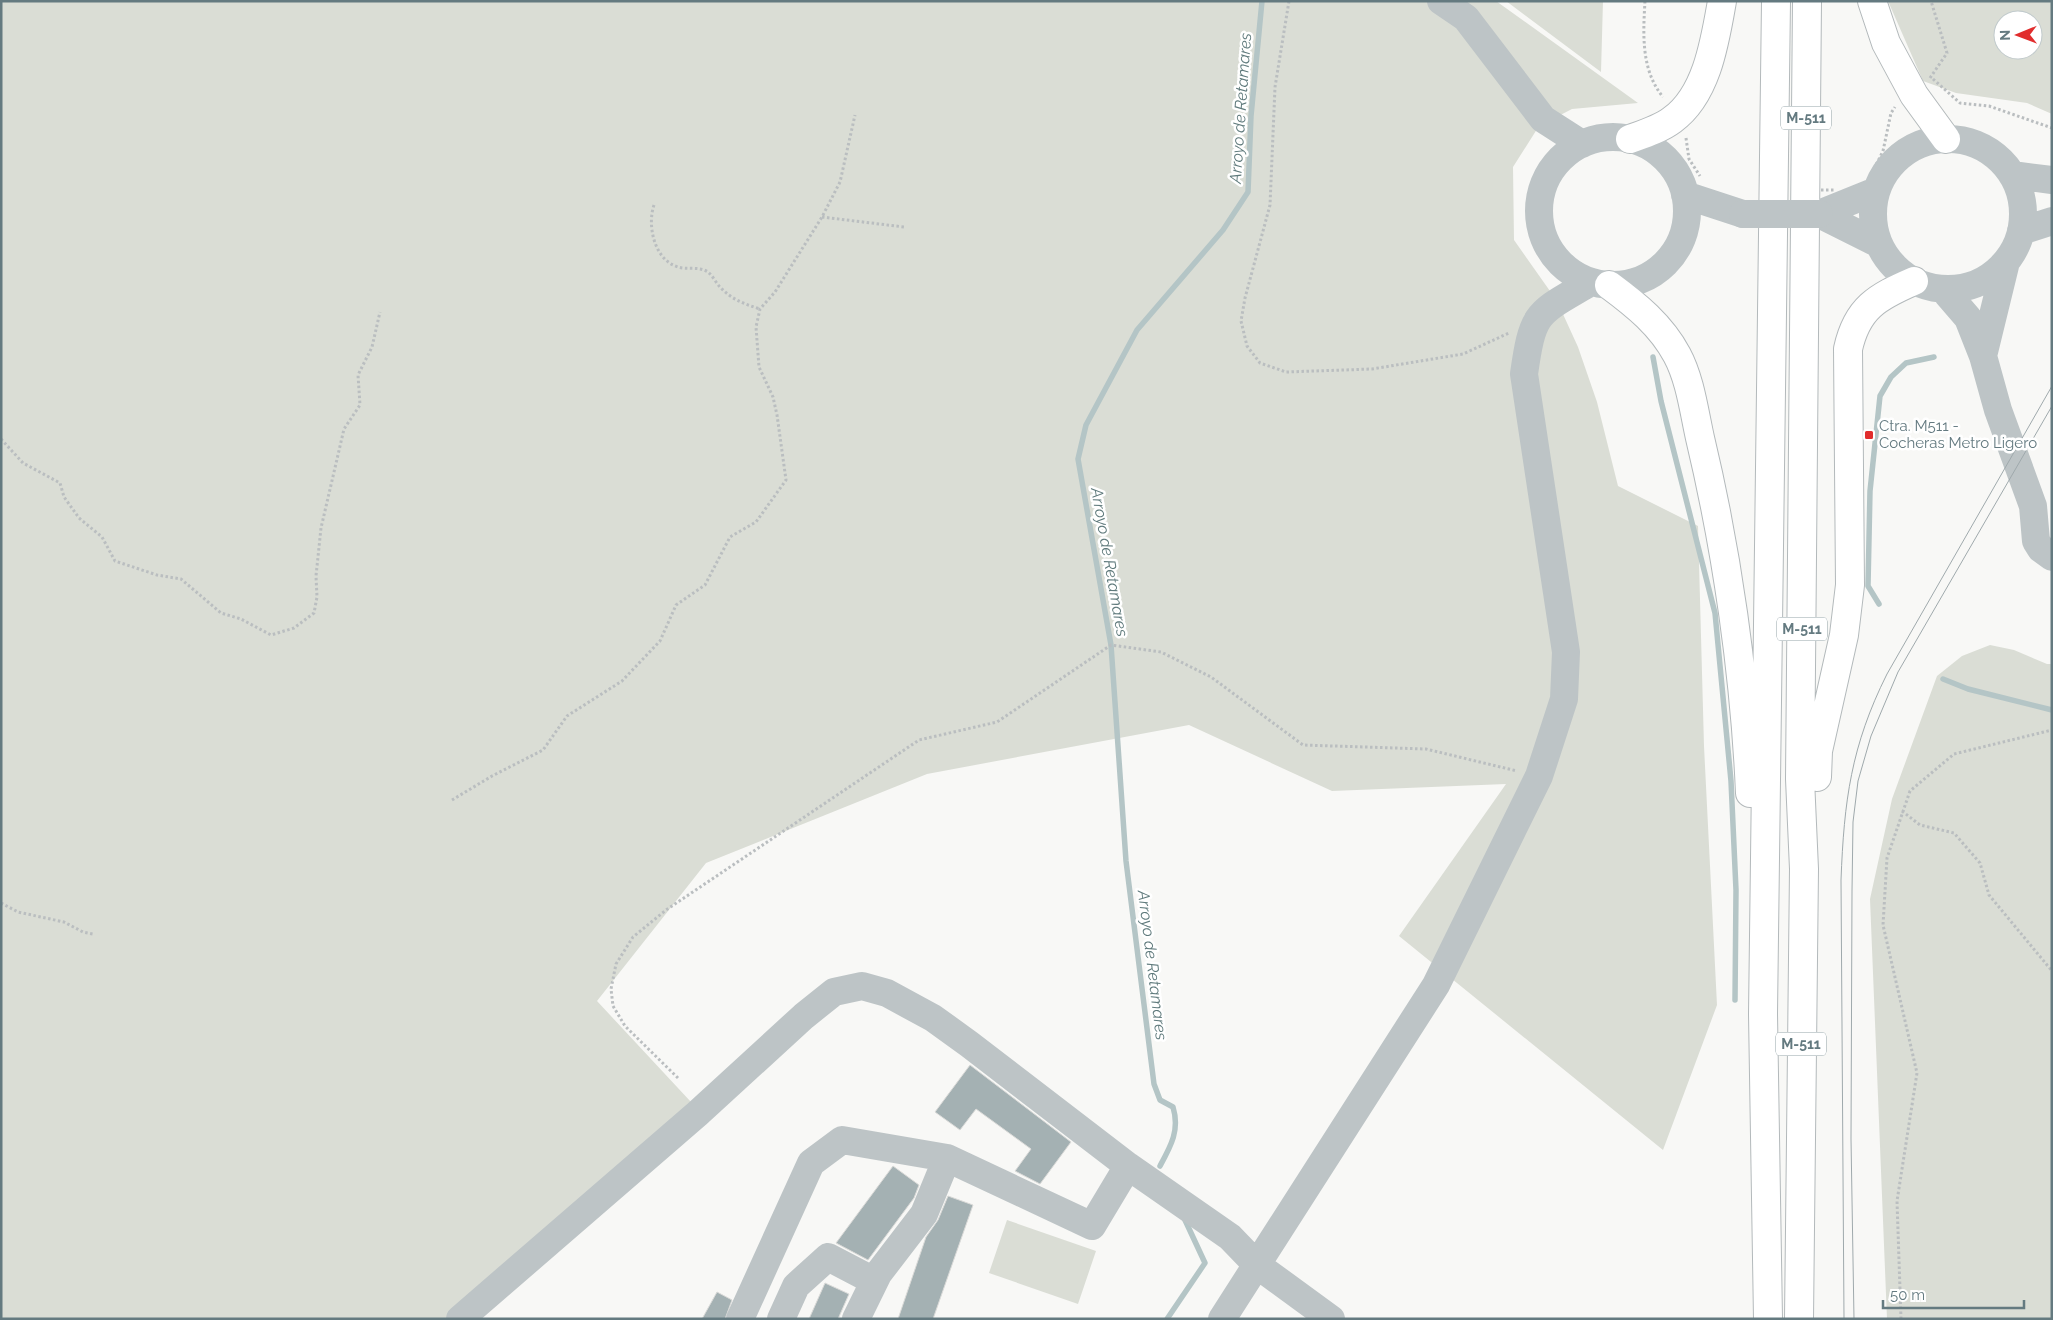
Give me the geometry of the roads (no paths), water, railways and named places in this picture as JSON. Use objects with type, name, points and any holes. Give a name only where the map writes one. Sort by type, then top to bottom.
[{"type":"highway","points":[[1630,139],[1661,126],[1687,107],[1701,82],[1713,42],[1722,1]]},
{"type":"highway","name":"M-511","points":[[1768,1319],[1763,1014],[1776,1]]},
{"type":"highway","name":"M-511","points":[[1799,1319],[1804,870],[1800,779],[1807,1]]},
{"type":"highway","points":[[1872,1],[1886,43],[1922,86],[1946,139]]},
{"type":"highway","points":[[1804,870],[1817,796],[1818,751],[1844,635],[1850,584],[1848,349],[1856,320],[1866,309],[1878,300],[1914,281]]},
{"type":"highway","points":[[1600,284],[1646,314],[1670,344],[1683,366],[1712,488],[1742,685],[1748,758],[1755,923],[1763,1014]]},
{"type":"street","points":[[1441,1],[1466,18],[1543,119],[1582,144]]},
{"type":"street","points":[[1543,119],[1555,166]]},
{"type":"street","points":[[1693,186],[1684,231],[1668,260],[1656,271],[1642,279],[1626,284],[1600,284],[1579,277],[1558,260],[1548,246],[1542,230],[1539,213],[1544,188],[1555,166],[1567,153],[1582,144],[1606,138],[1630,139],[1649,147],[1666,159],[1678,176],[1743,214]]},
{"type":"street","points":[[1820,214],[1874,181],[1903,154],[1924,143],[1946,139],[1966,141],[1984,148],[2000,160],[2012,175],[2020,193],[2023,212],[2021,231],[2005,266],[1983,356]]},
{"type":"street","points":[[2012,175],[2052,180]]},
{"type":"street","points":[[1874,181],[1874,218],[1879,244],[1893,265],[1914,281],[1943,289],[1962,288],[1990,278],[2005,266]]},
{"type":"street","points":[[1684,231],[1743,214],[1820,214],[1879,244]]},
{"type":"street","points":[[2021,231],[2052,221]]},
{"type":"street","points":[[1222,1319],[1436,985],[1539,776],[1564,699],[1566,652],[1524,374],[1529,338],[1540,315],[1558,260]]},
{"type":"street","points":[[1540,315],[1600,284]]},
{"type":"street","points":[[1943,289],[1968,318],[1983,356],[1998,410],[2042,512],[2036,541],[2041,549],[2052,557]]},
{"type":"street","points":[[460,1319],[697,1114],[804,1016],[834,992],[862,986],[887,993],[934,1018],[1128,1166],[1230,1237],[1257,1266],[1331,1319]]},
{"type":"street","points":[[740,1319],[811,1164],[842,1140],[947,1158],[1092,1226],[1128,1166]]},
{"type":"street","points":[[856,1319],[874,1281],[924,1214],[947,1158]]},
{"type":"street","points":[[753,1291],[784,1312],[796,1286],[828,1257],[874,1281]]},
{"type":"waterway","name":"Arroyo de Retamares","points":[[1160,1166],[1173,1138],[1175,1115],[1173,1107],[1160,1100],[1154,1084],[1126,861],[1111,645],[1078,459],[1086,425],[1137,330],[1223,230],[1248,192],[1251,116],[1262,1]]},
{"type":"waterway","points":[[1653,357],[1661,401],[1715,613],[1731,781],[1736,890],[1735,1000]]},
{"type":"waterway","points":[[1879,604],[1868,586],[1870,491],[1880,396],[1891,377],[1906,363],[1934,357]]},
{"type":"waterway","points":[[1943,679],[1968,689],[2052,710]]},
{"type":"waterway","name":"Arroyo de Retamares","points":[[1167,1319],[1205,1263],[1185,1220]]},
{"type":"tram line","points":[[1844,1319],[1841,880],[1847,799],[1857,750],[1865,725],[1887,674],[2052,386]]},
{"type":"tram line","points":[[1854,1319],[1851,1139],[1852,891],[1853,822],[1858,781],[1871,736],[1898,672],[2052,406]]},
{"type":"place","name":"Ctra. M511 - Cocheras Metro Ligero","points":[[1869,435]]}]
